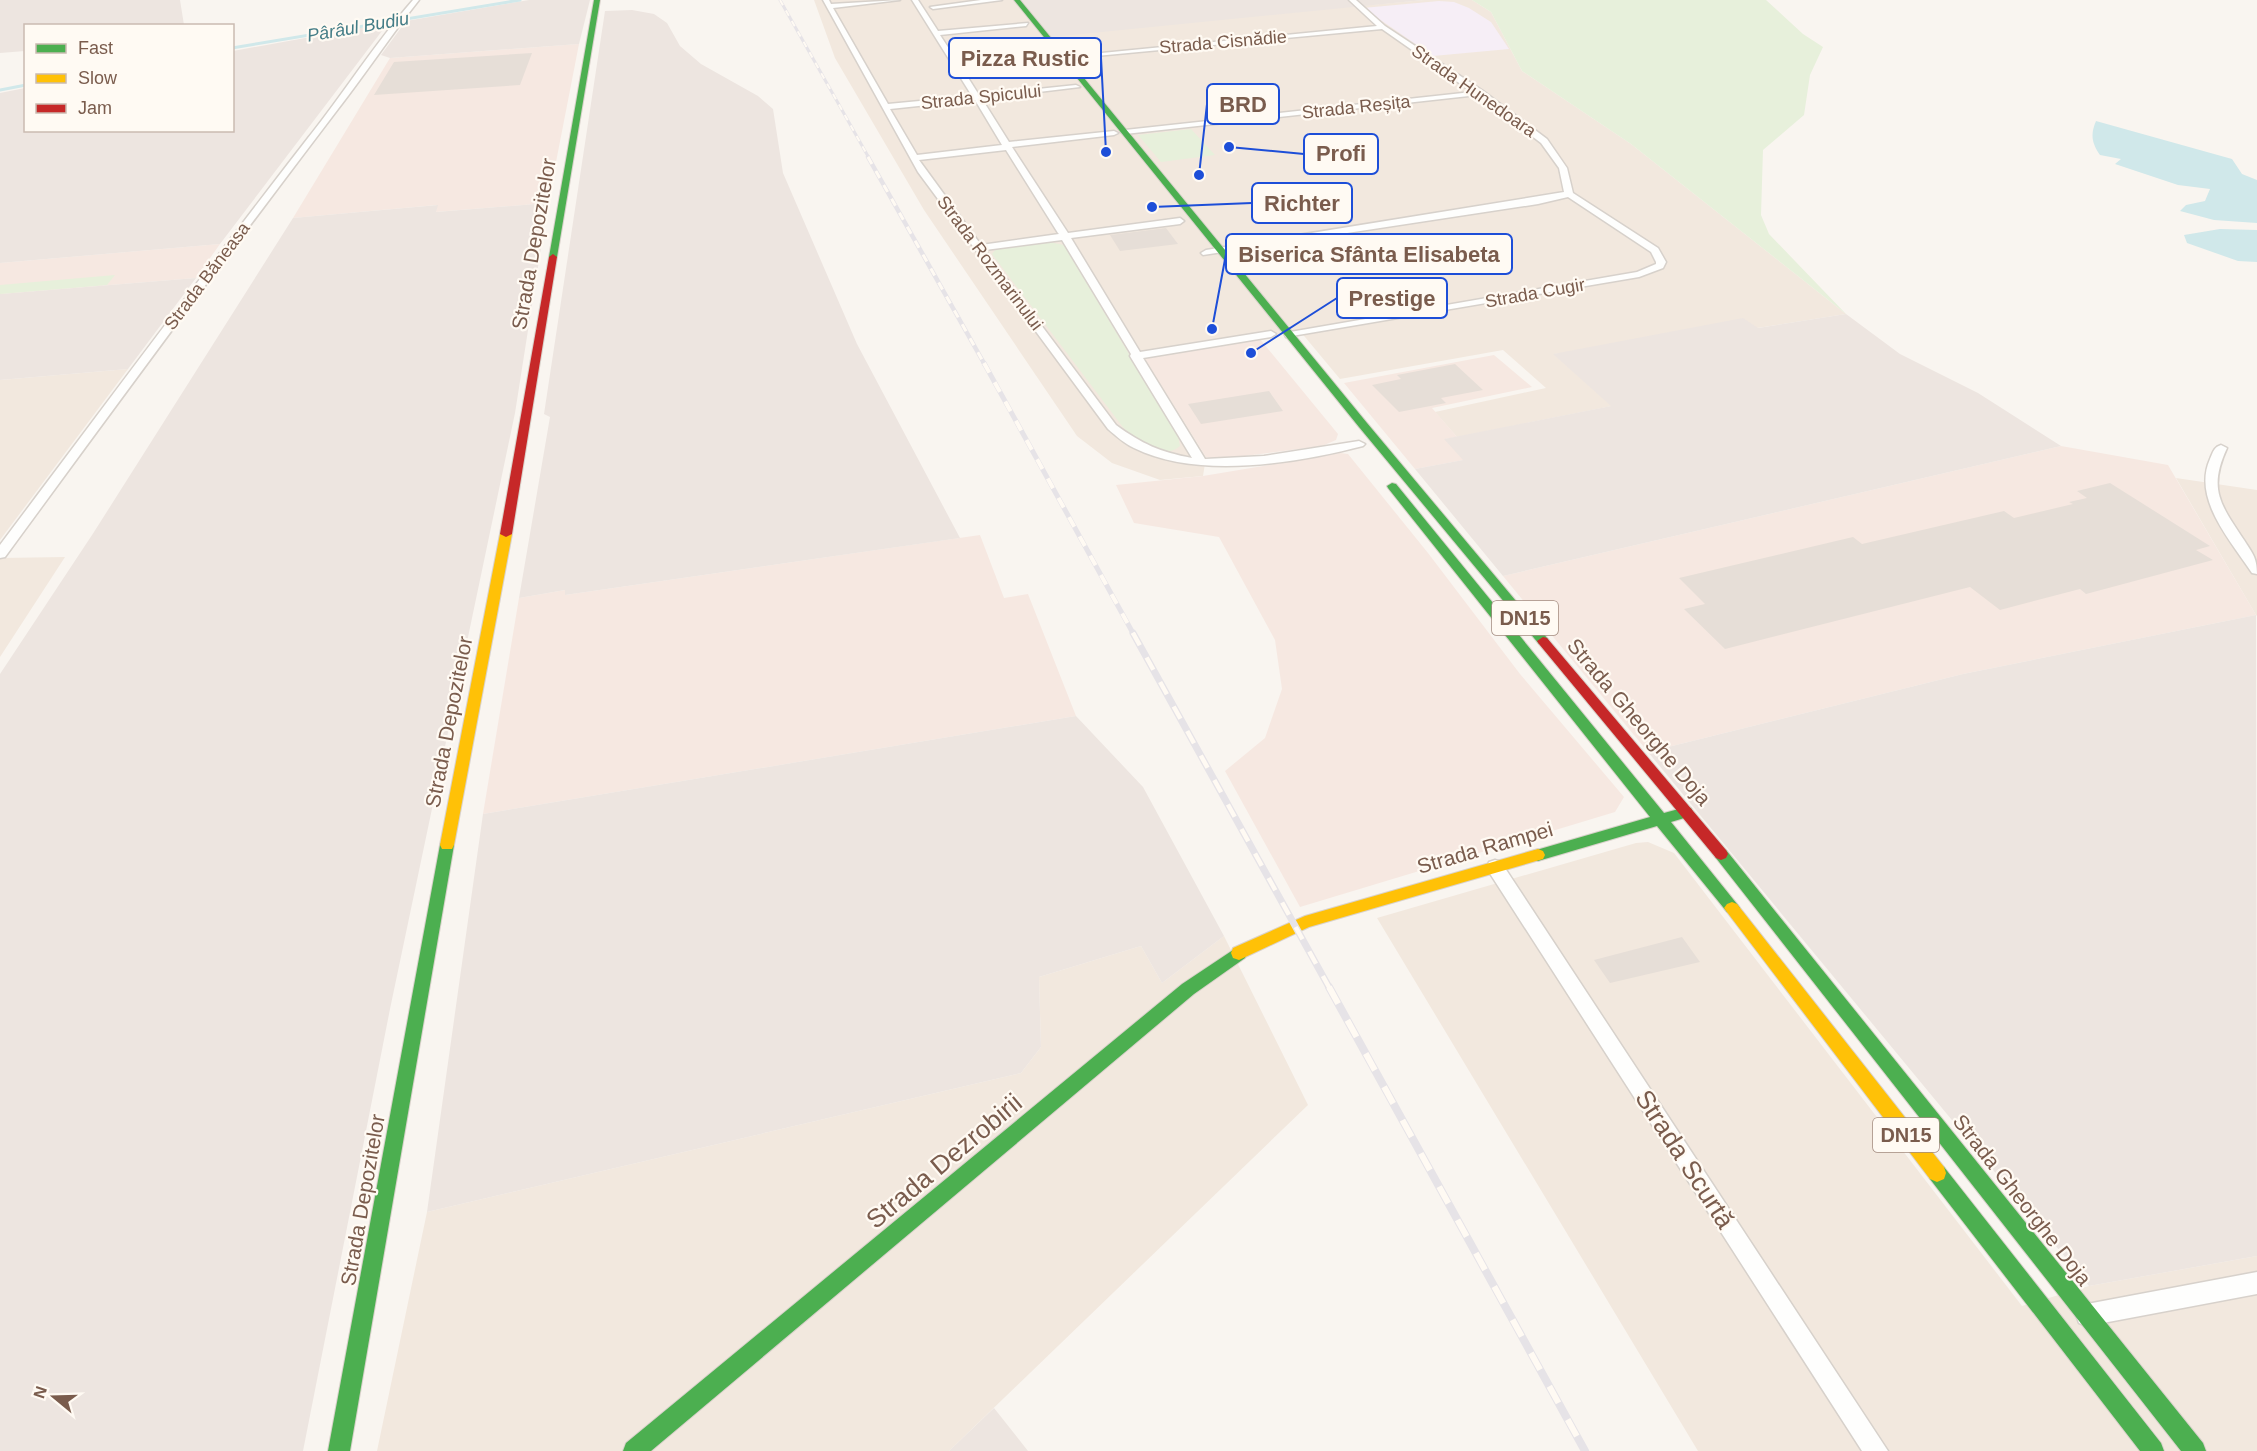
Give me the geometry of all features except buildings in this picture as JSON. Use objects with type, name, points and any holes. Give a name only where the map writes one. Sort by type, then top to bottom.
[{"type":"main road","name":"Strada Depozitelor","points":[[339,1451],[463,754],[510,508],[597,0]]},
{"type":"main road","name":"Strada Gheorghe Doja","points":[[1006,0],[1076,87],[1119,132],[1221,251],[1686,812],[2195,1451]]},
{"type":"main road","name":"Strada Gheorghe Doja","points":[[1017,0],[1064,57],[1180,221],[1299,369]]},
{"type":"main road","points":[[1346,428],[1363,448]]},
{"type":"main road","name":"Strada Gheorghe Doja","points":[[1380,470],[1708,877],[2153,1451]]},
{"type":"main road","name":"Strada Rampei","points":[[1296,926],[1686,812]]},
{"type":"main road","name":"Strada Dezrobirii","points":[[634,1451],[1188,989],[1235,955],[1296,926]]},
{"type":"street","name":"Strada Băneasa","points":[[0,554],[226,250],[335,110],[396,23],[416,0]]},
{"type":"street","name":"Strada Rozmarinului","points":[[897,0],[828,3],[922,172],[1122,438],[1155,454],[1201,462],[1254,460],[1363,448]]},
{"type":"street","points":[[915,0],[1065,236],[1201,462]]},
{"type":"street","points":[[933,7],[999,0]]},
{"type":"street","name":"Strada Hunedoara","points":[[1352,0],[1383,27],[1480,93],[1545,141],[1563,168],[1569,194]]},
{"type":"street","points":[[937,33],[1026,24]]},
{"type":"street","name":"Strada Cisnădie","points":[[1064,57],[1383,27]]},
{"type":"street","points":[[956,63],[1050,53]]},
{"type":"street","name":"Strada Spicului","points":[[885,107],[1076,87]]},
{"type":"street","name":"Strada Reșița","points":[[915,158],[1119,132],[1480,93]]},
{"type":"street","points":[[1206,253],[1479,211],[1569,194]]},
{"type":"street","name":"Strada Cugir","points":[[1290,335],[1639,274],[1660,266],[1660,258],[1655,250],[1569,194]]},
{"type":"street","points":[[979,248],[1180,221]]},
{"type":"street","points":[[1136,356],[1271,334]]},
{"type":"street","points":[[2221,447],[2210,477],[2211,487],[2225,517],[2257,570]]},
{"type":"street","name":"Strada Scurtă","points":[[1495,867],[1876,1451]]},
{"type":"street","points":[[2087,1315],[2257,1283]]},
{"type":"shaded area","points":[[0,0],[180,0],[184,24],[24,24],[24,51],[0,53]]},
{"type":"shaded area","points":[[529,0],[590,0],[579,44],[390,58],[381,55],[406,21]]},
{"type":"shaded area","points":[[814,0],[1021,0],[1358,6],[1424,0],[1472,0],[1491,12],[1522,71],[1631,144],[1846,314],[1554,354],[1612,406],[1457,437],[1435,412],[1546,388],[1503,350],[1340,379],[1300,331],[1143,355],[1206,457],[1203,476],[1160,480],[1112,463],[1077,436],[924,210],[835,58]]},
{"type":"shaded area","points":[[1021,0],[1424,0],[1052,37]]},
{"type":"shaded area","points":[[1439,1],[1454,2],[1469,8],[1491,22],[1509,49],[1433,56],[1363,8]]},
{"type":"shaded area","points":[[632,10],[654,14],[667,23],[680,46],[701,64],[758,96],[773,109],[783,173],[857,344],[960,538],[565,595],[565,590],[519,598],[550,417],[544,414],[605,11]]},
{"type":"shaded area","points":[[388,23],[220,244],[0,263],[0,93],[24,88],[24,132],[234,132],[234,51]]},
{"type":"shaded area","points":[[579,44],[548,203],[435,212],[437,205],[293,218],[390,58]]},
{"type":"shaded area","points":[[548,203],[515,413],[390,1009],[303,1451],[0,1451],[0,674],[94,532],[293,218],[438,205],[436,212]]},
{"type":"shaded area","points":[[220,244],[196,278],[0,294],[0,263]]},
{"type":"shaded area","points":[[196,278],[128,369],[0,380],[0,294]]},
{"type":"shaded area","points":[[1846,314],[1900,354],[1978,393],[2061,446],[1503,576],[1415,469],[1463,460],[1444,439],[1611,406],[1553,354],[1743,318],[1758,328]]},
{"type":"shaded area","points":[[1259,338],[1338,434],[1336,440],[1322,446],[1221,459],[1206,457],[1143,356]]},
{"type":"shaded area","points":[[1494,355],[1532,387],[1432,408],[1457,437],[1445,439],[1464,460],[1415,469],[1344,383]]},
{"type":"shaded area","points":[[128,369],[0,540],[0,380]]},
{"type":"shaded area","points":[[2061,446],[2168,465],[2256,615],[1963,674],[1648,752],[1503,576]]},
{"type":"shaded area","points":[[1340,453],[1348,454],[1428,553],[1520,674],[1624,797],[1615,812],[1300,907],[1225,771],[1265,738],[1282,689],[1275,640],[1219,537],[1134,523],[1116,485],[1203,476]]},
{"type":"shaded area","points":[[2176,478],[2257,490],[2257,616],[2256,615]]},
{"type":"shaded area","points":[[980,535],[1004,598],[1028,594],[1076,716],[483,814],[519,598],[565,590],[565,595]]},
{"type":"shaded area","points":[[65,557],[0,657],[0,558]]},
{"type":"shaded area","points":[[2256,615],[2257,1256],[2089,1286],[1648,752],[1963,674]]},
{"type":"shaded area","points":[[1076,716],[1143,787],[1224,936],[1162,983],[1141,946],[1039,977],[1041,1047],[1021,1073],[427,1212],[483,814]]},
{"type":"shaded area","points":[[1648,842],[1674,853],[2022,1306],[2089,1286],[2257,1256],[2257,1451],[1698,1451],[1377,918],[1636,843]]},
{"type":"shaded area","points":[[1224,936],[1308,1105],[949,1451],[377,1451],[427,1212],[1021,1073],[1041,1047],[1039,977],[1141,946],[1162,983]]},
{"type":"shaded area","points":[[994,1408],[1028,1451],[949,1451]]},
{"type":"green space","points":[[1472,0],[1766,0],[1803,34],[1823,47],[1810,75],[1804,115],[1763,150],[1761,215],[1769,234],[1846,314],[1631,144],[1522,71],[1491,12]]},
{"type":"green space","points":[[1191,129],[1215,155],[1161,162],[1138,135]]},
{"type":"green space","points":[[1049,242],[1064,245],[1178,436],[1180,446],[1173,450],[1157,450],[1141,442],[1122,426],[992,254],[997,248]]},
{"type":"green space","points":[[115,275],[107,285],[0,294],[0,285]]},
{"type":"water","points":[[2096,121],[2232,159],[2242,174],[2257,180],[2257,223],[2214,220],[2180,211],[2186,205],[2205,201],[2210,189],[2178,185],[2115,164],[2121,159],[2100,155],[2095,147],[2093,131]]},
{"type":"water","points":[[2220,229],[2257,230],[2257,262],[2238,261],[2187,243],[2184,235]]},
{"type":"waterway","name":"Pârâul Budiu","points":[[234,48],[520,0]]},
{"type":"waterway","name":"Pârâul Budiu","points":[[0,90],[24,85]]},
{"type":"railway","points":[[780,0],[869,158]]},
{"type":"railway","points":[[868,157],[985,365]]},
{"type":"railway","points":[[984,363],[1134,635]]},
{"type":"railway","points":[[1133,633],[1330,989]]},
{"type":"railway","points":[[1329,987],[1585,1451]]},
{"type":"traffic: fast","points":[[553,257],[597,0]]},
{"type":"traffic: fast","points":[[1017,0],[1363,425],[1543,641]]},
{"type":"traffic: fast","points":[[1392,486],[1732,908]]},
{"type":"traffic: fast","points":[[1538,855],[1686,812]]},
{"type":"traffic: fast","points":[[339,1451],[447,845]]},
{"type":"traffic: fast","points":[[1721,854],[2195,1451]]},
{"type":"traffic: fast","points":[[634,1451],[1188,989],[1239,953]]},
{"type":"traffic: fast","points":[[1937,1173],[2153,1451]]},
{"type":"traffic: slow","points":[[447,845],[506,534]]},
{"type":"traffic: slow","points":[[1239,953],[1305,922],[1538,855]]},
{"type":"traffic: slow","points":[[1732,908],[1937,1173]]},
{"type":"traffic: jam","points":[[506,534],[553,257]]},
{"type":"traffic: jam","points":[[1543,641],[1721,854]]},
{"type":"place","name":"Profi","points":[[1229,147]]},
{"type":"place","name":"Pizza Rustic","points":[[1106,152]]},
{"type":"place","name":"BRD","points":[[1199,175]]},
{"type":"place","name":"Richter","points":[[1152,207]]},
{"type":"place","name":"Biserica Sfânta Elisabeta","points":[[1212,329]]},
{"type":"place","name":"Prestige","points":[[1251,353]]}]
